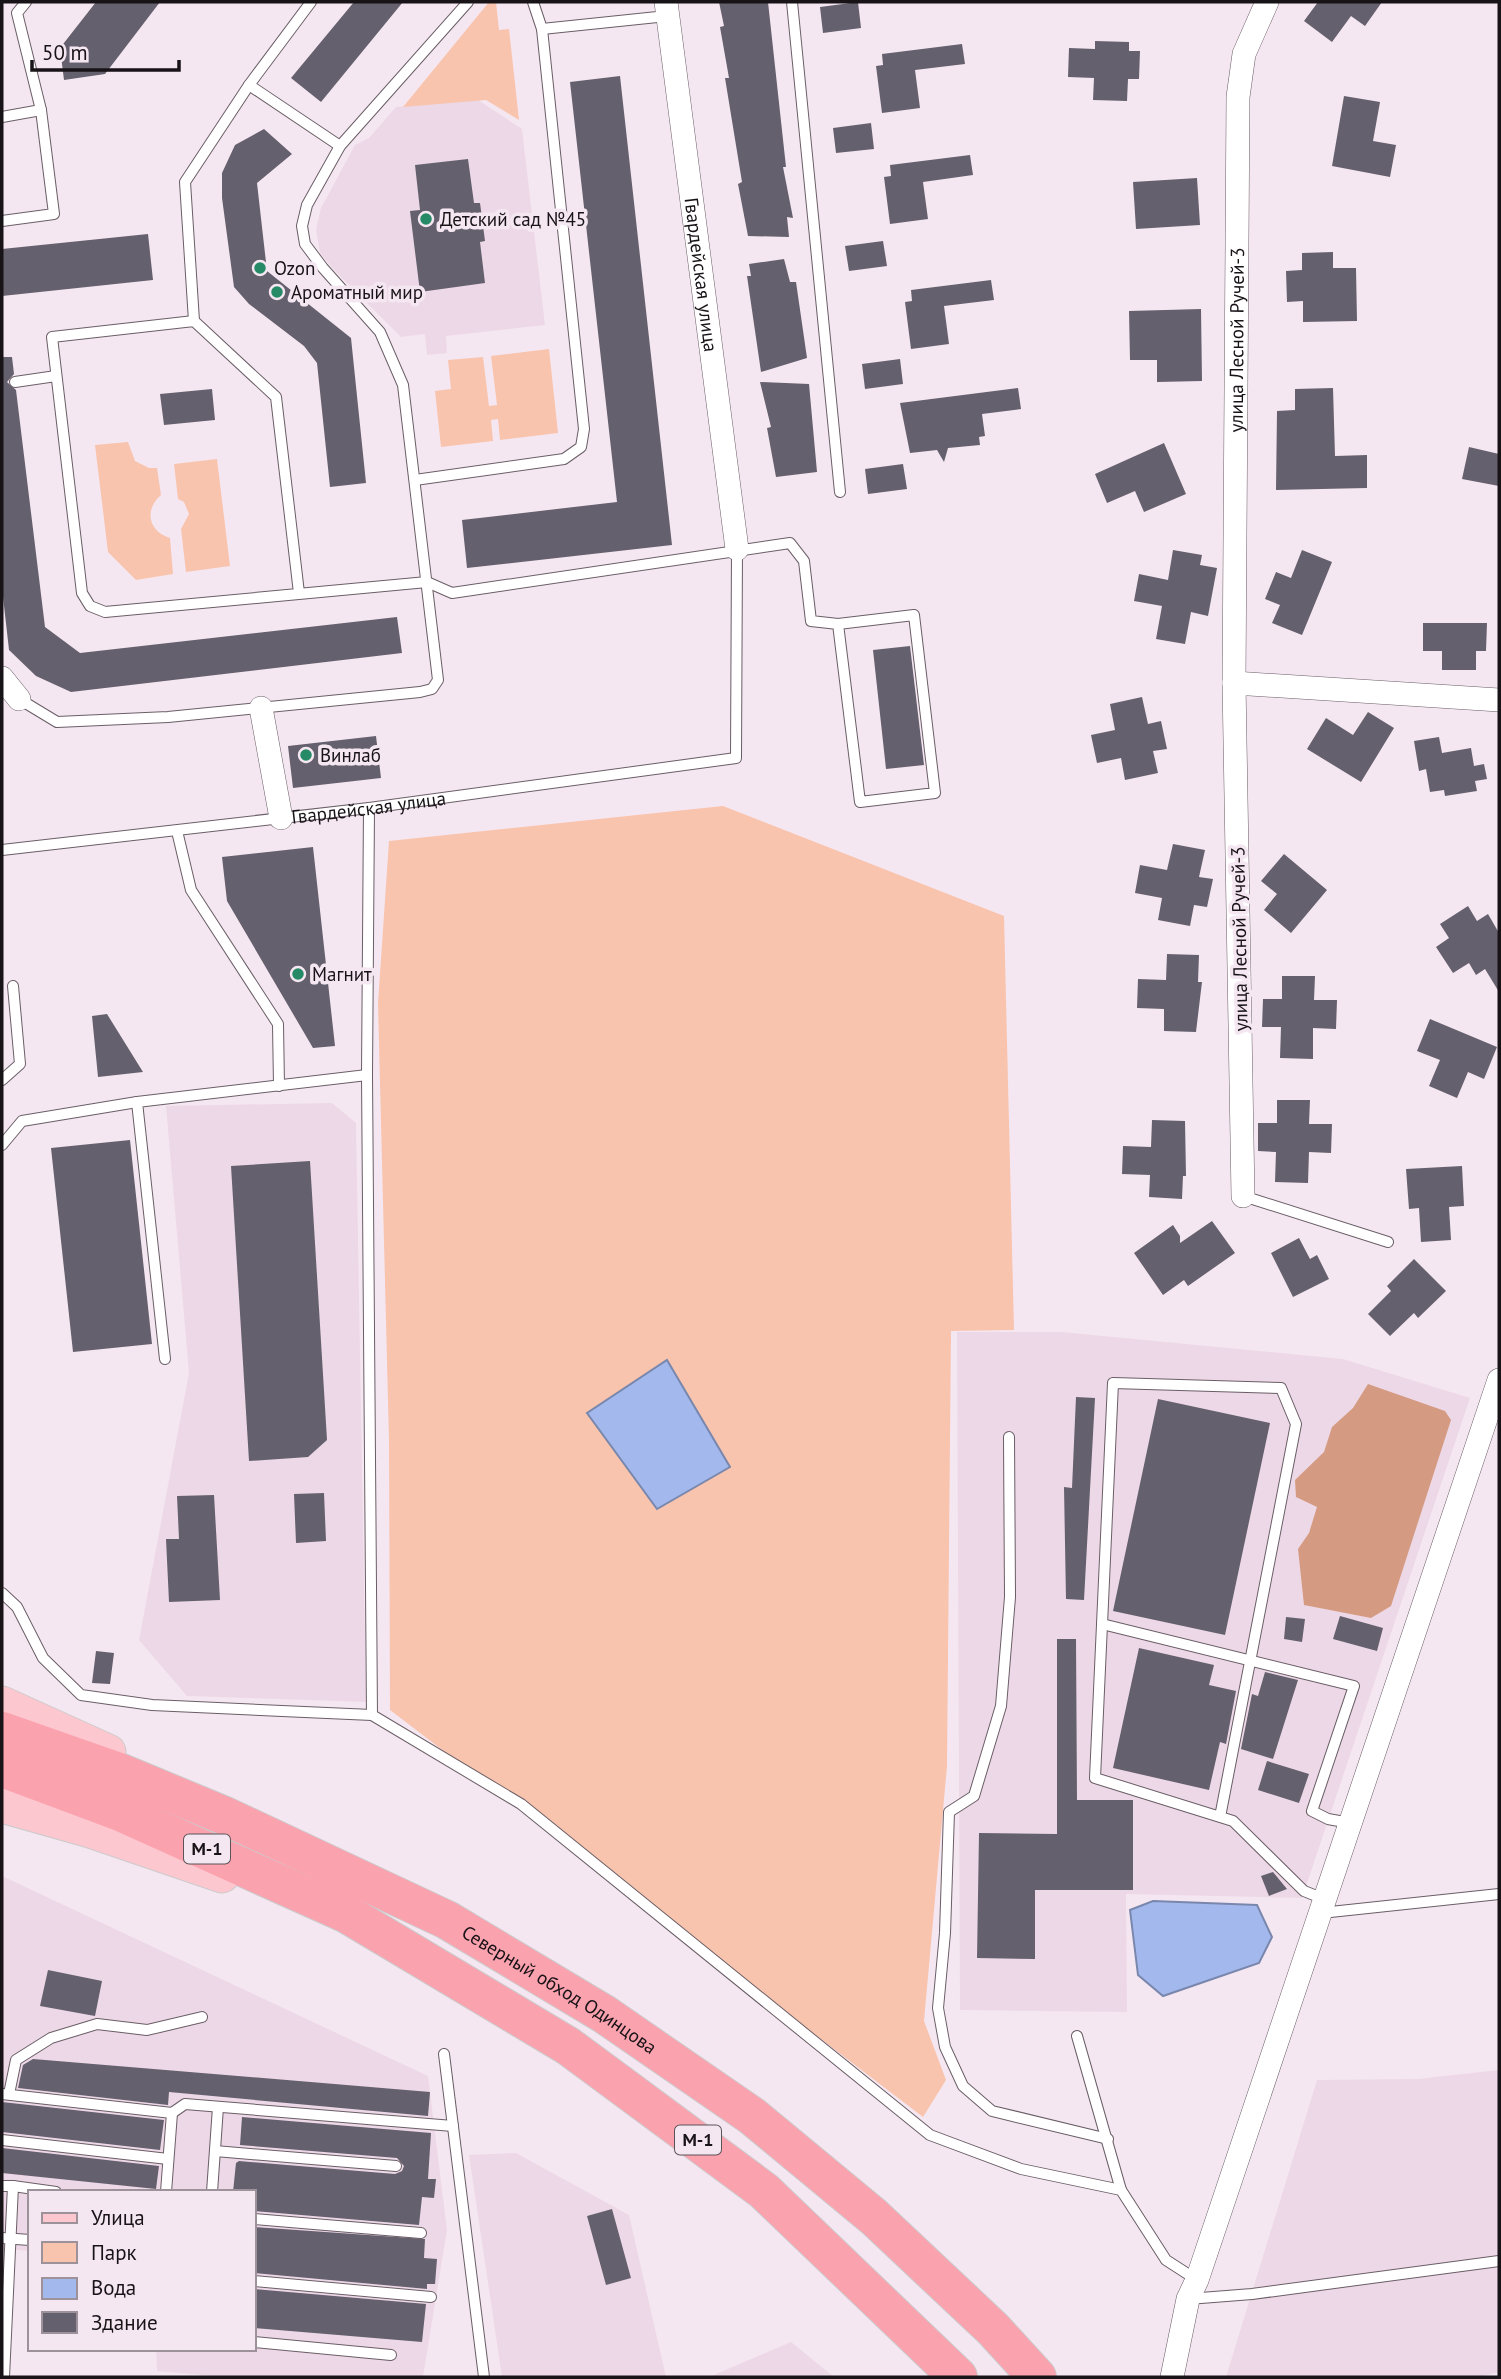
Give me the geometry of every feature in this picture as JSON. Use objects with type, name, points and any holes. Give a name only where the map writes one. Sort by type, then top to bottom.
[{"type":"highway","name":"Северный обход Одинцова","points":[[2,1731],[119,1772],[225,1816],[447,1920],[604,2014],[752,2116],[874,2217],[993,2329],[1037,2377]]},
{"type":"highway","name":"М-1","points":[[2,1768],[60,1787],[217,1853],[347,1914],[568,2046],[753,2183],[958,2377]]},
{"type":"main road","points":[[2,1704],[133,1764],[225,1816]]},
{"type":"main road","points":[[2,1805],[195,1865],[404,1946]]},
{"type":"street","name":"улица Лесной Ручей-3","points":[[1243,1196],[1234,682],[1238,97],[1244,54],[1268,2]]},
{"type":"street","name":"Гвардейская улица","points":[[667,9],[737,549]]},
{"type":"street","points":[[2,678],[19,699]]},
{"type":"street","points":[[1234,682],[1499,699]]},
{"type":"street","points":[[261,708],[281,818]]},
{"type":"street","points":[[1172,2377],[1192,2289],[1499,1380]]},
{"type":"lane","points":[[2,220],[54,214],[41,110],[16,8],[26,2]]},
{"type":"lane","points":[[299,593],[276,397],[194,321],[185,182],[249,85],[311,2]]},
{"type":"lane","points":[[19,699],[57,722],[168,717],[432,689],[438,680],[407,402],[393,356],[380,332],[305,244],[302,226],[307,205],[340,146],[468,2]]},
{"type":"lane","points":[[415,480],[564,458],[581,447],[584,429],[542,29],[533,2]]},
{"type":"lane","points":[[792,2],[840,492]]},
{"type":"lane","points":[[542,29],[667,9]]},
{"type":"lane","points":[[249,85],[340,146]]},
{"type":"lane","points":[[2,117],[41,110]]},
{"type":"lane","points":[[194,321],[52,337],[82,593],[90,606],[105,612],[426,582],[452,593],[790,543],[804,561],[811,621],[838,624],[914,615],[935,793],[860,802],[838,624]]},
{"type":"lane","points":[[15,382],[56,376]]},
{"type":"lane","name":"Гвардейская улица","points":[[2,850],[369,808],[736,758],[737,549]]},
{"type":"lane","points":[[369,808],[367,1075],[372,1715]]},
{"type":"lane","points":[[177,831],[191,890],[278,1024],[279,1086]]},
{"type":"lane","points":[[2,1080],[20,1065],[13,986]]},
{"type":"lane","points":[[2,1145],[22,1121],[137,1102],[367,1075]]},
{"type":"lane","points":[[137,1102],[165,1359]]},
{"type":"lane","points":[[1243,1196],[1388,1242]]},
{"type":"lane","points":[[1220,1817],[1296,1424],[1281,1388],[1112,1383],[1095,1778],[1220,1817],[1233,1821],[1322,1906],[1499,1894]]},
{"type":"lane","points":[[1009,1437],[1010,1597],[1001,1706],[974,1796],[948,1812],[945,1933],[938,2008],[945,2047],[963,2086],[992,2111],[1108,2139]]},
{"type":"lane","points":[[2,1593],[17,1608],[43,1658],[80,1695],[152,1705],[372,1715],[521,1804],[930,2135],[1021,2169],[1121,2190]]},
{"type":"lane","points":[[1102,1624],[1354,1686],[1312,1811],[1328,1819],[1350,1823]]},
{"type":"lane","points":[[202,2017],[147,2030],[97,2024],[51,2039],[16,2060],[5,2094],[172,2113],[185,2104],[453,2126]]},
{"type":"lane","points":[[1077,2036],[1121,2190],[1166,2260],[1192,2289],[1252,2294],[1499,2261]]},
{"type":"lane","points":[[444,2054],[484,2377]]},
{"type":"lane","points":[[212,2190],[218,2106]]},
{"type":"lane","points":[[166,2190],[172,2113]]},
{"type":"lane","points":[[2,2140],[168,2159]]},
{"type":"lane","points":[[215,2151],[396,2166]]},
{"type":"lane","points":[[4,2377],[7,2186],[40,2190]]},
{"type":"lane","points":[[256,2219],[421,2233]]},
{"type":"lane","points":[[6,2238],[28,2240]]},
{"type":"lane","points":[[256,2281],[431,2297]]},
{"type":"lane","points":[[256,2342],[391,2355]]},
{"type":"shaded area","name":"Детский сад №45","points":[[478,100],[522,129],[545,325],[446,336],[447,353],[427,355],[425,334],[401,337],[335,271],[320,253],[316,230],[321,208],[355,145],[369,138],[396,107]]},
{"type":"shaded area","points":[[332,1103],[356,1123],[366,1702],[187,1696],[139,1640],[189,1373],[166,1106]]},
{"type":"shaded area","points":[[957,1332],[1062,1332],[1343,1359],[1470,1398],[1302,1898],[1126,1894],[1127,2012],[960,2010]]},
{"type":"shaded area","points":[[1368,1384],[1445,1411],[1451,1420],[1391,1606],[1371,1618],[1304,1605],[1298,1549],[1309,1533],[1317,1507],[1296,1497],[1295,1480],[1324,1452],[1332,1427],[1353,1408]]},
{"type":"shaded area","points":[[2,1876],[428,2076],[447,2230],[423,2377],[223,2377],[157,2371],[156,2351],[256,2351],[256,2190],[28,2190],[28,2251],[2,2249]]},
{"type":"shaded area","points":[[1499,2070],[1499,2372],[1480,2377],[1226,2377],[1317,2080],[1417,2079]]},
{"type":"shaded area","points":[[516,2153],[629,2215],[666,2377],[502,2377],[469,2155]]},
{"type":"shaded area","points":[[791,2342],[834,2377],[709,2377]]},
{"type":"green space","points":[[489,2],[496,2],[499,30],[509,29],[519,120],[486,100],[403,107]]},
{"type":"green space","points":[[549,349],[558,433],[500,440],[498,419],[491,420],[493,441],[441,447],[435,391],[451,389],[448,360],[483,357],[489,406],[497,405],[491,356]]},
{"type":"green space","points":[[128,442],[135,461],[149,468],[157,468],[161,495],[152,507],[151,520],[157,530],[170,538],[173,574],[136,580],[108,552],[95,445]]},
{"type":"green space","points":[[217,459],[230,566],[186,572],[181,529],[189,514],[184,502],[178,499],[174,464]]},
{"type":"green space","points":[[723,806],[1004,916],[1014,1330],[951,1331],[947,1766],[924,2021],[946,2080],[923,2117],[390,1710],[389,1441],[378,1003],[389,841]]},
{"type":"water","points":[[667,1360],[730,1467],[657,1509],[587,1413]]},
{"type":"water","points":[[1153,1901],[1257,1905],[1272,1937],[1259,1963],[1163,1996],[1138,1975],[1130,1910]]},
{"type":"building","points":[[96,2],[160,2],[105,74],[64,80],[60,48]]},
{"type":"building","points":[[354,2],[403,2],[321,102],[291,78]]},
{"type":"building","points":[[719,2],[768,2],[786,167],[783,167],[793,218],[787,217],[789,237],[748,236],[738,184],[742,182],[725,78],[729,78],[720,27],[724,26]]},
{"type":"building","points":[[858,2],[861,28],[823,33],[820,7]]},
{"type":"building","points":[[1318,2],[1382,2],[1365,26],[1351,16],[1332,42],[1304,21]]},
{"type":"building","points":[[1095,41],[1129,42],[1129,51],[1140,51],[1139,79],[1128,79],[1127,101],[1093,100],[1094,78],[1068,77],[1069,48],[1095,49]]},
{"type":"building","points":[[962,44],[965,64],[915,70],[920,108],[882,113],[876,66],[883,65],[882,54]]},
{"type":"building","points":[[620,76],[672,545],[467,568],[462,520],[617,502],[570,82]]},
{"type":"building","points":[[1344,96],[1380,102],[1373,141],[1396,145],[1390,177],[1332,166]]},
{"type":"building","points":[[871,123],[874,149],[836,153],[833,128]]},
{"type":"building","points":[[264,129],[292,154],[257,183],[267,271],[351,338],[366,483],[330,487],[317,363],[304,346],[249,304],[234,287],[222,198],[222,173],[235,145]]},
{"type":"building","points":[[970,155],[973,175],[923,182],[928,219],[890,224],[884,177],[891,176],[890,165]]},
{"type":"building","points":[[468,159],[474,203],[480,203],[485,241],[480,242],[485,283],[420,292],[410,211],[420,210],[415,165]]},
{"type":"building","points":[[1197,178],[1200,225],[1136,229],[1133,182]]},
{"type":"building","points":[[148,234],[153,280],[2,296],[2,249]]},
{"type":"building","points":[[883,241],[887,266],[849,271],[845,246]]},
{"type":"building","points":[[1333,252],[1333,268],[1356,268],[1357,321],[1303,322],[1303,301],[1287,302],[1286,271],[1302,270],[1302,253]]},
{"type":"building","points":[[784,259],[790,282],[796,282],[807,358],[761,372],[747,276],[751,276],[749,264]]},
{"type":"building","points":[[991,280],[994,300],[944,306],[949,344],[911,349],[905,302],[912,301],[911,290]]},
{"type":"building","points":[[1201,309],[1202,381],[1157,382],[1157,360],[1130,360],[1129,311]]},
{"type":"building","points":[[2,357],[12,357],[14,374],[7,382],[16,390],[45,627],[80,653],[397,617],[402,653],[71,692],[36,676],[9,650],[2,588]]},
{"type":"building","points":[[900,359],[903,384],[865,389],[862,364]]},
{"type":"building","points":[[760,382],[809,384],[817,472],[776,477],[767,428],[771,427]]},
{"type":"building","points":[[1018,388],[1021,409],[982,414],[985,436],[979,437],[980,445],[948,448],[944,462],[937,450],[910,453],[900,403]]},
{"type":"building","points":[[1333,388],[1335,456],[1367,455],[1367,488],[1276,490],[1277,411],[1295,410],[1295,389]]},
{"type":"building","points":[[212,389],[215,420],[164,425],[160,394]]},
{"type":"building","points":[[1164,443],[1186,494],[1144,512],[1135,491],[1107,503],[1095,474]]},
{"type":"building","points":[[1469,447],[1499,454],[1499,486],[1462,479]]},
{"type":"building","points":[[903,464],[907,489],[868,494],[865,469]]},
{"type":"building","points":[[1173,550],[1202,555],[1200,565],[1217,568],[1208,616],[1191,612],[1185,644],[1156,639],[1162,606],[1134,601],[1139,574],[1168,580]]},
{"type":"building","points":[[1302,550],[1332,562],[1302,635],[1272,623],[1280,605],[1265,599],[1276,572],[1291,578]]},
{"type":"building","points":[[1423,623],[1487,623],[1486,651],[1476,651],[1476,670],[1442,670],[1442,651],[1423,651]]},
{"type":"building","points":[[910,646],[924,765],[886,769],[873,650]]},
{"type":"building","points":[[1142,697],[1148,724],[1161,721],[1167,749],[1153,751],[1158,773],[1125,780],[1121,758],[1097,763],[1091,735],[1115,730],[1110,704]]},
{"type":"building","points":[[1368,712],[1394,728],[1361,782],[1307,749],[1326,718],[1353,735]]},
{"type":"building","points":[[376,736],[381,778],[293,788],[288,746]]},
{"type":"building","points":[[1439,737],[1442,753],[1471,748],[1474,766],[1484,764],[1487,779],[1475,781],[1477,791],[1445,796],[1444,790],[1430,792],[1426,769],[1419,771],[1414,741]]},
{"type":"building","points":[[1173,844],[1205,850],[1199,877],[1213,879],[1207,907],[1194,905],[1190,926],[1158,920],[1162,898],[1135,893],[1140,865],[1167,870]]},
{"type":"building","name":"Магнит","points":[[313,847],[335,1046],[313,1048],[227,901],[222,857]]},
{"type":"building","points":[[1284,854],[1327,890],[1291,933],[1264,910],[1277,894],[1261,881]]},
{"type":"building","points":[[1468,906],[1477,921],[1488,914],[1499,933],[1499,992],[1485,969],[1476,975],[1469,963],[1453,973],[1436,947],[1449,938],[1440,924]]},
{"type":"building","points":[[1167,954],[1199,955],[1198,982],[1202,982],[1196,1032],[1164,1031],[1164,1009],[1137,1008],[1138,979],[1166,980]]},
{"type":"building","points":[[1282,976],[1315,976],[1314,1000],[1337,1000],[1336,1029],[1313,1028],[1313,1059],[1280,1058],[1281,1027],[1262,1027],[1263,999],[1282,999]]},
{"type":"building","points":[[107,1014],[143,1072],[98,1077],[92,1016]]},
{"type":"building","points":[[1430,1019],[1497,1047],[1484,1079],[1468,1072],[1457,1098],[1429,1086],[1440,1060],[1417,1051]]},
{"type":"building","points":[[1277,1100],[1310,1100],[1309,1124],[1332,1124],[1331,1153],[1309,1152],[1308,1183],[1275,1182],[1276,1152],[1258,1151],[1258,1123],[1277,1123]]},
{"type":"building","points":[[1152,1120],[1185,1121],[1186,1176],[1183,1176],[1182,1199],[1149,1197],[1150,1175],[1122,1174],[1123,1146],[1151,1147]]},
{"type":"building","points":[[130,1140],[152,1344],[73,1352],[51,1148]]},
{"type":"building","points":[[310,1161],[327,1440],[308,1457],[249,1461],[231,1166]]},
{"type":"building","points":[[1462,1166],[1464,1206],[1449,1207],[1451,1240],[1421,1242],[1419,1208],[1409,1209],[1406,1169]]},
{"type":"building","points":[[1212,1221],[1235,1253],[1188,1286],[1184,1280],[1163,1295],[1134,1253],[1173,1225],[1180,1236],[1180,1243]]},
{"type":"building","points":[[1299,1238],[1310,1259],[1317,1255],[1329,1279],[1293,1297],[1271,1253]]},
{"type":"building","points":[[1414,1259],[1446,1291],[1418,1318],[1414,1313],[1390,1336],[1368,1314],[1391,1291],[1387,1286]]},
{"type":"building","points":[[1076,1397],[1095,1398],[1084,1600],[1066,1599],[1064,1487],[1072,1488]]},
{"type":"building","points":[[1158,1399],[1270,1423],[1225,1635],[1113,1611]]},
{"type":"building","points":[[324,1493],[326,1541],[296,1543],[294,1494]]},
{"type":"building","points":[[214,1495],[220,1600],[169,1602],[166,1539],[179,1539],[177,1496]]},
{"type":"building","points":[[1340,1616],[1383,1628],[1377,1651],[1333,1639]]},
{"type":"building","points":[[1286,1617],[1305,1619],[1302,1642],[1284,1639]]},
{"type":"building","points":[[1057,1639],[1076,1639],[1077,1800],[1133,1800],[1133,1890],[1035,1890],[1035,1959],[977,1958],[979,1833],[1057,1834]]},
{"type":"building","points":[[1139,1648],[1214,1665],[1209,1685],[1236,1691],[1226,1744],[1220,1742],[1209,1790],[1113,1768]]},
{"type":"building","points":[[96,1651],[114,1653],[110,1684],[92,1683]]},
{"type":"building","points":[[1265,1672],[1298,1680],[1273,1759],[1241,1749],[1252,1694],[1258,1696]]},
{"type":"building","points":[[1267,1761],[1309,1774],[1299,1803],[1258,1790]]},
{"type":"building","points":[[1273,1872],[1287,1889],[1269,1896],[1261,1876]]},
{"type":"building","points":[[48,1970],[102,1981],[95,2016],[40,2006]]},
{"type":"building","points":[[33,2059],[430,2092],[428,2116],[169,2092],[168,2105],[18,2088],[23,2065]]},
{"type":"building","points":[[2,2102],[164,2120],[160,2150],[2,2132]]},
{"type":"building","points":[[242,2117],[431,2133],[428,2179],[436,2179],[434,2198],[422,2197],[419,2225],[256,2211],[256,2190],[233,2190],[236,2163],[239,2161],[395,2174],[402,2171],[404,2166],[397,2158],[240,2145]]},
{"type":"building","points":[[2,2148],[159,2166],[156,2189],[2,2173]]},
{"type":"building","points":[[612,2209],[631,2278],[606,2285],[587,2216]]},
{"type":"building","points":[[256,2227],[425,2239],[424,2258],[437,2259],[435,2284],[427,2284],[427,2289],[256,2273]]},
{"type":"building","points":[[256,2289],[426,2304],[422,2342],[256,2328]]},
{"type":"place","name":"Детский сад №45","points":[[426,219]]},
{"type":"place","name":"Ozon","points":[[260,268]]},
{"type":"place","name":"Ароматный мир","points":[[277,292]]},
{"type":"place","name":"Винлаб","points":[[306,755]]},
{"type":"place","name":"Магнит","points":[[298,974]]}]
